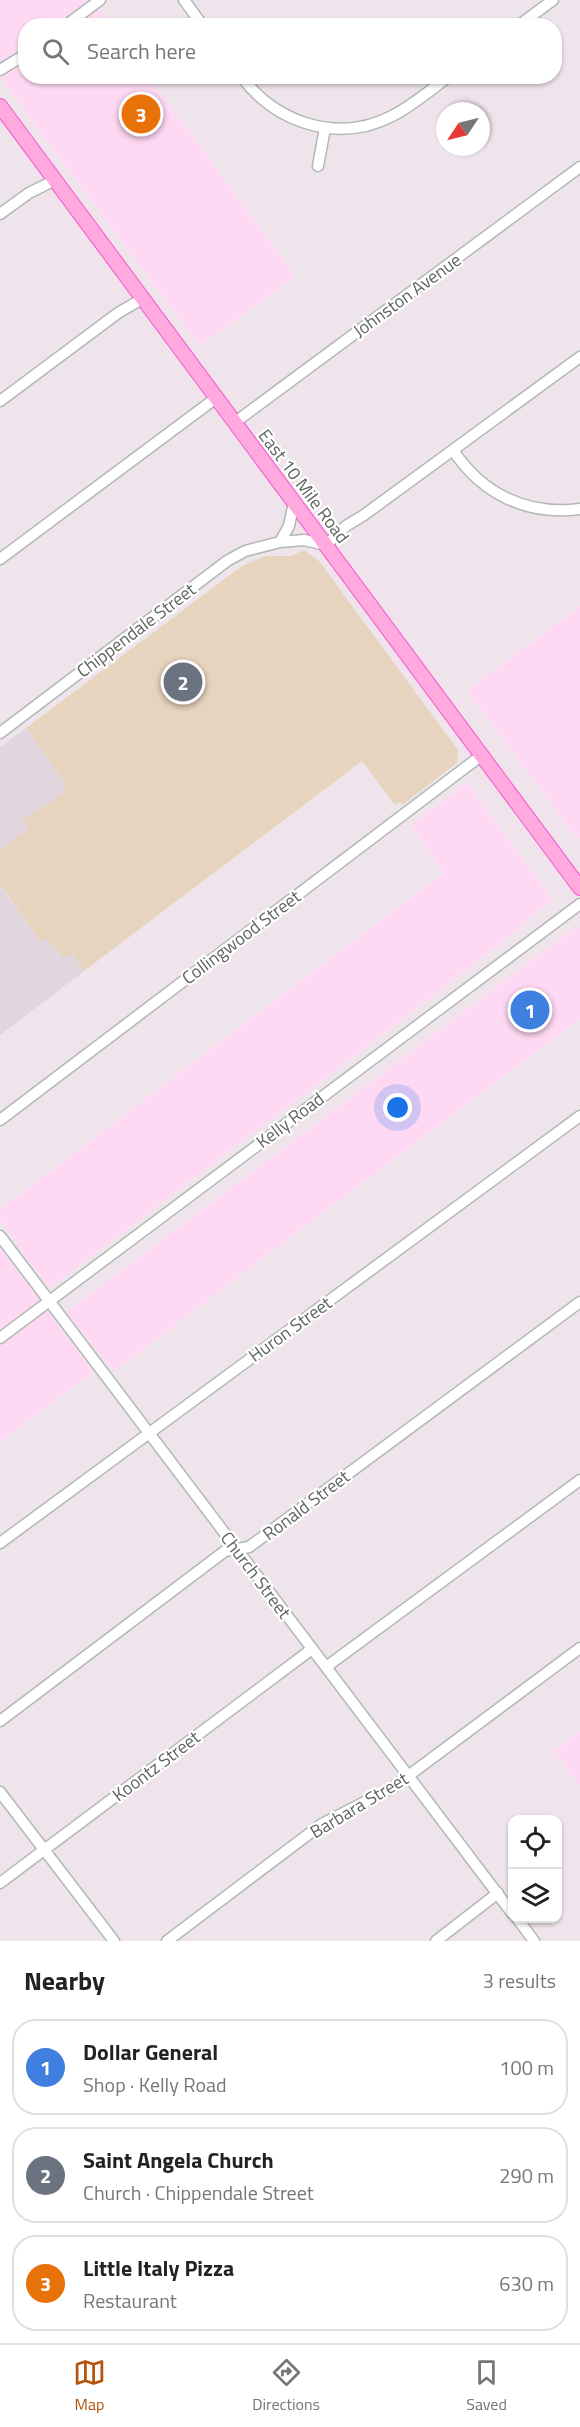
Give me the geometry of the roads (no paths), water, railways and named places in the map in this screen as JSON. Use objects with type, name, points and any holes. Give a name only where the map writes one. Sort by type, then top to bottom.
[{"type":"main road","name":"East 10 Mile Road","points":[[0,106],[580,888]]},
{"type":"street","points":[[76,18],[100,0]]},
{"type":"street","points":[[184,0],[197,18]]},
{"type":"street","points":[[529,18],[553,0]]},
{"type":"street","points":[[0,70],[18,59]]},
{"type":"street","points":[[247,84],[265,103],[282,114],[302,123],[325,128],[349,128],[375,123],[393,116],[438,84]]},
{"type":"street","points":[[318,166],[325,128]]},
{"type":"street","name":"Johnston Avenue","points":[[234,423],[580,168]]},
{"type":"street","points":[[0,214],[28,193],[55,180]]},
{"type":"street","points":[[0,401],[118,313],[142,299]]},
{"type":"street","points":[[326,545],[346,526],[580,357]]},
{"type":"street","points":[[0,559],[216,398]]},
{"type":"street","points":[[453,450],[481,483],[508,500],[543,510],[580,508]]},
{"type":"street","points":[[280,542],[289,526],[294,502]]},
{"type":"street","name":"Chippendale Street","points":[[0,733],[227,561],[245,551],[280,542],[304,540],[326,545]]},
{"type":"street","name":"Collingwood Street","points":[[0,1120],[482,755]]},
{"type":"street","name":"Kelly Road","points":[[0,1338],[580,904]]},
{"type":"street","name":"Huron Street","points":[[0,1543],[580,1116]]},
{"type":"street","name":"Church Street","points":[[0,1236],[508,1906]]},
{"type":"street","name":"Ronald Street","points":[[0,1721],[225,1551],[249,1547],[580,1302]]},
{"type":"street","points":[[326,1667],[580,1480]]},
{"type":"street","name":"Koontz Street","points":[[0,1883],[312,1648]]},
{"type":"street","name":"Barbara Street","points":[[167,1941],[322,1824],[392,1788],[580,1648]]},
{"type":"street","points":[[0,1792],[114,1941]]},
{"type":"street","points":[[436,1941],[498,1893]]},
{"type":"street","points":[[521,1923],[534,1941]]},
{"type":"place","name":"Little Italy Pizza","points":[[141,114]]},
{"type":"place","name":"Saint Angela Church","points":[[183,682]]},
{"type":"place","name":"Dollar General","points":[[530,1010]]}]
